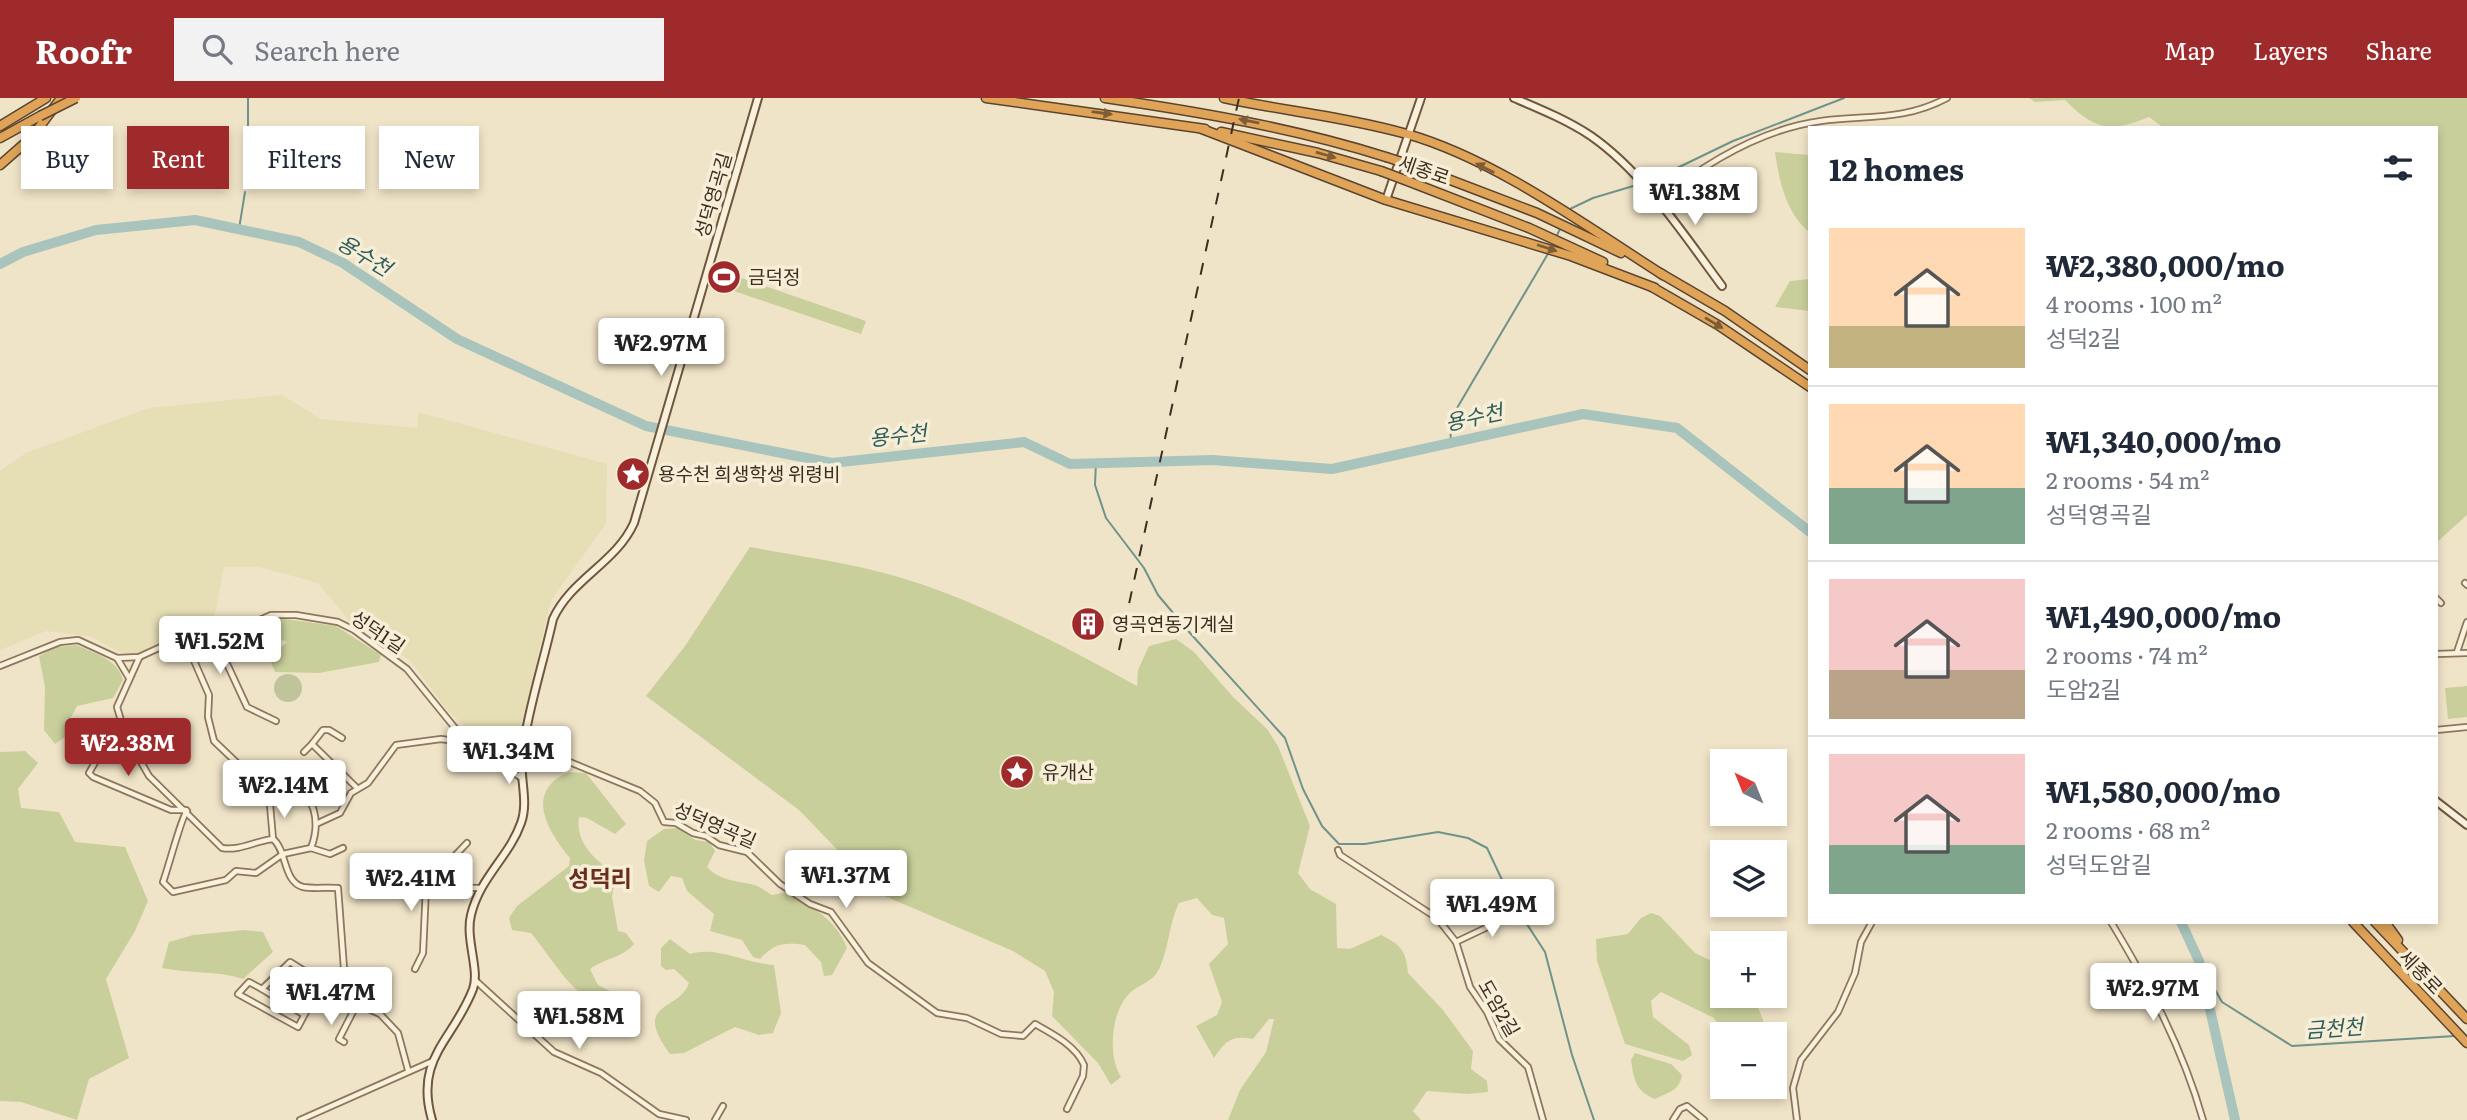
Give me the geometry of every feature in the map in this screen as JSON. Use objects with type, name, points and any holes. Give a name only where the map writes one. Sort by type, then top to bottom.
[{"type":"highway","points":[[0,126],[46,98]]},
{"type":"highway","points":[[0,165],[32,137],[61,98]]},
{"type":"highway","points":[[0,138],[76,98]]},
{"type":"highway","name":"세종로","points":[[986,98],[1202,129],[1318,153],[1381,171],[1529,228],[1572,252],[1655,288],[1718,325],[1808,386]]},
{"type":"highway","name":"세종로","points":[[1105,98],[1236,118],[1325,138],[1411,165],[1581,228],[1725,311],[1808,369]]},
{"type":"highway","points":[[1118,98],[1132,102]]},
{"type":"highway","points":[[1224,98],[1408,134],[1449,150],[1545,199],[1581,228]]},
{"type":"highway","points":[[1202,129],[1386,200],[1523,241],[1572,252]]},
{"type":"highway","name":"세종로","points":[[2355,924],[2467,1043]]},
{"type":"highway","name":"세종로","points":[[2377,924],[2467,1019]]},
{"type":"highway","points":[[2386,924],[2413,962]]},
{"type":"main road","name":"성덕영곡길","points":[[526,733],[559,606],[627,539],[758,98]]},
{"type":"main road","points":[[1386,200],[1422,98]]},
{"type":"main road","points":[[1514,98],[1562,119],[1593,137],[1658,201],[1722,286]]},
{"type":"main road","points":[[432,1120],[426,1090],[427,1073],[476,981],[468,937],[470,916],[480,888],[508,849],[523,820],[524,793],[520,777],[526,733]]},
{"type":"main road","points":[[2438,803],[2467,825]]},
{"type":"street","points":[[1658,201],[1718,157],[1801,125],[1847,118],[1892,117],[1921,110],[1947,98]]},
{"type":"street","points":[[2438,600],[2441,603]]},
{"type":"street","name":"성덕1길","points":[[0,666],[60,642],[78,640],[117,658],[139,657],[191,635],[237,630],[260,619],[296,615],[338,622],[354,630],[407,669],[435,706],[471,744],[520,777]]},
{"type":"street","points":[[260,619],[248,634],[222,653],[247,707],[276,721]]},
{"type":"street","points":[[2457,653],[2467,622]]},
{"type":"street","points":[[191,635],[192,656],[209,695],[208,717],[214,741],[237,763]]},
{"type":"street","points":[[2438,654],[2467,653]]},
{"type":"street","points":[[139,657],[117,707],[125,734],[149,776],[187,810],[222,848],[234,850],[274,839]]},
{"type":"street","points":[[117,658],[129,678]]},
{"type":"street","points":[[2438,730],[2467,727]]},
{"type":"street","points":[[304,752],[323,730],[329,730],[342,738]]},
{"type":"street","name":"성덕영곡길","points":[[526,733],[555,756],[640,791],[655,803],[664,822],[676,823],[719,845],[747,852],[780,884],[810,904],[831,912],[868,963],[937,1013],[967,1018],[1010,1037],[1023,1036],[1035,1024],[1054,1036],[1074,1051],[1084,1065],[1083,1076],[1067,1109]]},
{"type":"street","points":[[125,734],[97,759],[89,773],[93,778],[171,810],[187,810]]},
{"type":"street","name":"성덕1길","points":[[316,824],[340,813],[351,793],[368,783],[396,745],[441,739],[471,744]]},
{"type":"street","points":[[312,744],[357,788]]},
{"type":"street","points":[[311,848],[316,824],[312,800],[291,780],[268,782],[274,839],[280,844],[295,883],[301,886],[338,888],[345,982],[357,1004]]},
{"type":"street","points":[[187,810],[182,815],[179,837],[163,882],[173,892],[226,880],[236,871],[256,873],[283,854],[311,848],[330,854],[343,849]]},
{"type":"street","points":[[415,969],[423,953],[426,887],[467,843]]},
{"type":"street","name":"도암2길","points":[[1338,850],[1339,855],[1437,918],[1457,942],[1470,988],[1487,1012],[1503,1046],[1523,1062],[1531,1074],[1543,1120]]},
{"type":"street","points":[[426,887],[480,888]]},
{"type":"street","points":[[1457,942],[1515,914]]},
{"type":"street","points":[[1796,1120],[1793,1088],[1801,1060],[1838,1012],[1855,973],[1861,942],[1870,924]]},
{"type":"street","points":[[2112,924],[2161,1011],[2181,1054],[2203,1120]]},
{"type":"street","points":[[262,989],[290,962],[323,980],[357,1004],[380,1014],[398,1033],[408,1070]]},
{"type":"street","points":[[277,975],[312,997]]},
{"type":"street","points":[[303,1014],[249,982],[238,994],[298,1027],[323,980]]},
{"type":"street","points":[[476,981],[554,1052],[601,1073],[639,1102],[675,1119],[686,1120]]},
{"type":"street","points":[[344,1042],[339,1039],[357,1004]]},
{"type":"street","points":[[300,1120],[433,1060]]},
{"type":"street","points":[[1673,1120],[1680,1109],[1687,1106],[1704,1120]]},
{"type":"street","points":[[715,1120],[723,1107]]},
{"type":"shaded area","points":[[282,395],[321,419],[417,428],[418,412],[607,464],[606,524],[551,600],[513,762],[479,739],[447,710],[410,660],[353,625],[318,583],[259,567],[224,567],[213,625],[170,636],[137,655],[119,652],[93,637],[46,631],[0,650],[0,471],[26,453],[149,408]]},
{"type":"green space","points":[[2029,98],[2467,98],[2467,515],[2438,541],[2438,126],[2161,126],[2149,117],[2124,125],[2104,126],[2085,118],[2065,100],[2035,102]]},
{"type":"green space","points":[[1775,152],[1808,155],[1808,231],[1789,206]]},
{"type":"green space","points":[[736,276],[866,321],[861,334],[731,290]]},
{"type":"green space","points":[[1808,279],[1808,311],[1775,307],[1790,281]]},
{"type":"green space","points":[[750,547],[857,566],[939,591],[1007,619],[1137,686],[1138,670],[1149,646],[1176,639],[1194,652],[1233,697],[1267,729],[1278,746],[1310,826],[1298,873],[1310,889],[1336,904],[1337,948],[1350,949],[1381,935],[1398,945],[1406,959],[1408,973],[1443,1010],[1473,1051],[1471,1069],[1487,1081],[1488,1092],[1468,1094],[1427,1091],[1413,1111],[1421,1120],[1228,1120],[1240,1090],[1266,1052],[1274,1019],[1269,1019],[1253,1039],[1230,1040],[1214,1058],[1196,1026],[1217,1015],[1222,1002],[1209,964],[1228,944],[1224,918],[1212,915],[1197,898],[1179,903],[1158,972],[1132,991],[1119,1009],[1113,1032],[1113,1045],[1121,1077],[1111,1085],[1098,1063],[1052,1016],[1054,992],[1045,971],[1013,951],[880,894],[799,810],[646,696],[685,646]]},
{"type":"green space","points":[[278,618],[336,626],[381,655],[379,662],[319,673],[275,672],[269,657],[287,642],[268,634],[251,658],[233,662],[230,652],[260,622]]},
{"type":"green space","points":[[77,645],[111,662],[123,680],[113,698],[77,706],[68,723],[66,736],[55,744],[44,730],[45,687],[39,656],[56,647]]},
{"type":"green space","points":[[288,674],[298,678],[302,688],[298,698],[288,702],[278,698],[274,688],[278,678]]},
{"type":"green space","points":[[2467,686],[2467,717],[2448,719],[2445,688]]},
{"type":"green space","points":[[25,751],[38,763],[18,789],[21,808],[59,812],[75,842],[125,847],[148,901],[135,931],[106,979],[129,1058],[89,1079],[77,1120],[21,1102],[0,1101],[0,752]]},
{"type":"green space","points":[[569,772],[586,773],[626,824],[615,834],[587,818],[579,817],[580,835],[588,850],[616,875],[612,897],[618,931],[626,933],[634,944],[590,969],[598,985],[628,1000],[622,1013],[606,1009],[580,993],[531,933],[512,930],[509,918],[517,906],[569,866],[570,858],[548,823],[543,800],[555,780]]},
{"type":"green space","points":[[679,828],[695,840],[709,842],[715,851],[707,867],[717,875],[762,888],[772,895],[787,892],[830,922],[847,948],[832,975],[824,976],[821,962],[805,945],[780,945],[760,959],[753,957],[742,940],[710,931],[714,914],[687,891],[682,878],[671,876],[659,892],[649,886],[644,861],[647,841],[664,829]]},
{"type":"green space","points":[[1651,913],[1660,916],[1695,953],[1710,960],[1710,1008],[1758,1008],[1764,1022],[1717,1022],[1714,1018],[1661,992],[1651,1001],[1653,1017],[1689,1045],[1692,1055],[1683,1061],[1625,1044],[1597,961],[1596,939],[1628,934],[1641,918]]},
{"type":"green space","points":[[245,930],[263,932],[273,952],[243,979],[223,974],[162,968],[169,942],[193,935]]},
{"type":"green space","points":[[670,939],[690,954],[721,953],[774,965],[781,1013],[773,1033],[759,1035],[735,1027],[684,1053],[670,1054],[659,1037],[655,1025],[656,1016],[684,992],[689,983],[674,969],[666,970],[661,966],[661,948]]},
{"type":"green space","points":[[1635,1053],[1671,1064],[1682,1075],[1681,1081],[1672,1091],[1655,1099],[1648,1096],[1639,1088],[1633,1073],[1631,1060]]},
{"type":"waterway","points":[[248,98],[248,126]]},
{"type":"waterway","points":[[1646,183],[1733,141],[1844,98]]},
{"type":"waterway","points":[[1570,209],[1593,198],[1640,184]]},
{"type":"waterway","points":[[239,229],[245,192]]},
{"type":"waterway","name":"용수천","points":[[0,264],[23,252],[96,230],[195,220],[299,242],[343,263],[457,339],[646,426],[832,463],[1024,442],[1070,464],[1212,460],[1332,469],[1583,414],[1677,428],[1808,530]]},
{"type":"waterway","points":[[1556,237],[1561,227]]},
{"type":"waterway","points":[[1451,444],[1450,420],[1549,252]]},
{"type":"waterway","points":[[1096,462],[1095,485],[1106,518],[1144,568],[1158,595],[1285,738],[1303,789],[1322,826],[1339,844],[1365,844],[1438,832],[1468,838],[1487,848],[1512,901],[1545,952],[1572,1055],[1594,1120]]},
{"type":"waterway","name":"용수천","points":[[2182,924],[2199,961],[2235,1120]]},
{"type":"waterway","name":"금천천","points":[[2199,961],[2222,1002],[2292,1046],[2455,1036]]},
{"type":"railway","points":[[1119,650],[1239,98]]},
{"type":"place","name":"금덕정","points":[[724,277]]},
{"type":"place","name":"용수천 희생학생 위령비","points":[[633,474]]},
{"type":"place","name":"영곡연동기계실","points":[[1088,624]]},
{"type":"place","name":"유개산","points":[[1017,772]]},
{"type":"district","name":"성덕리","points":[[600,879]]}]
